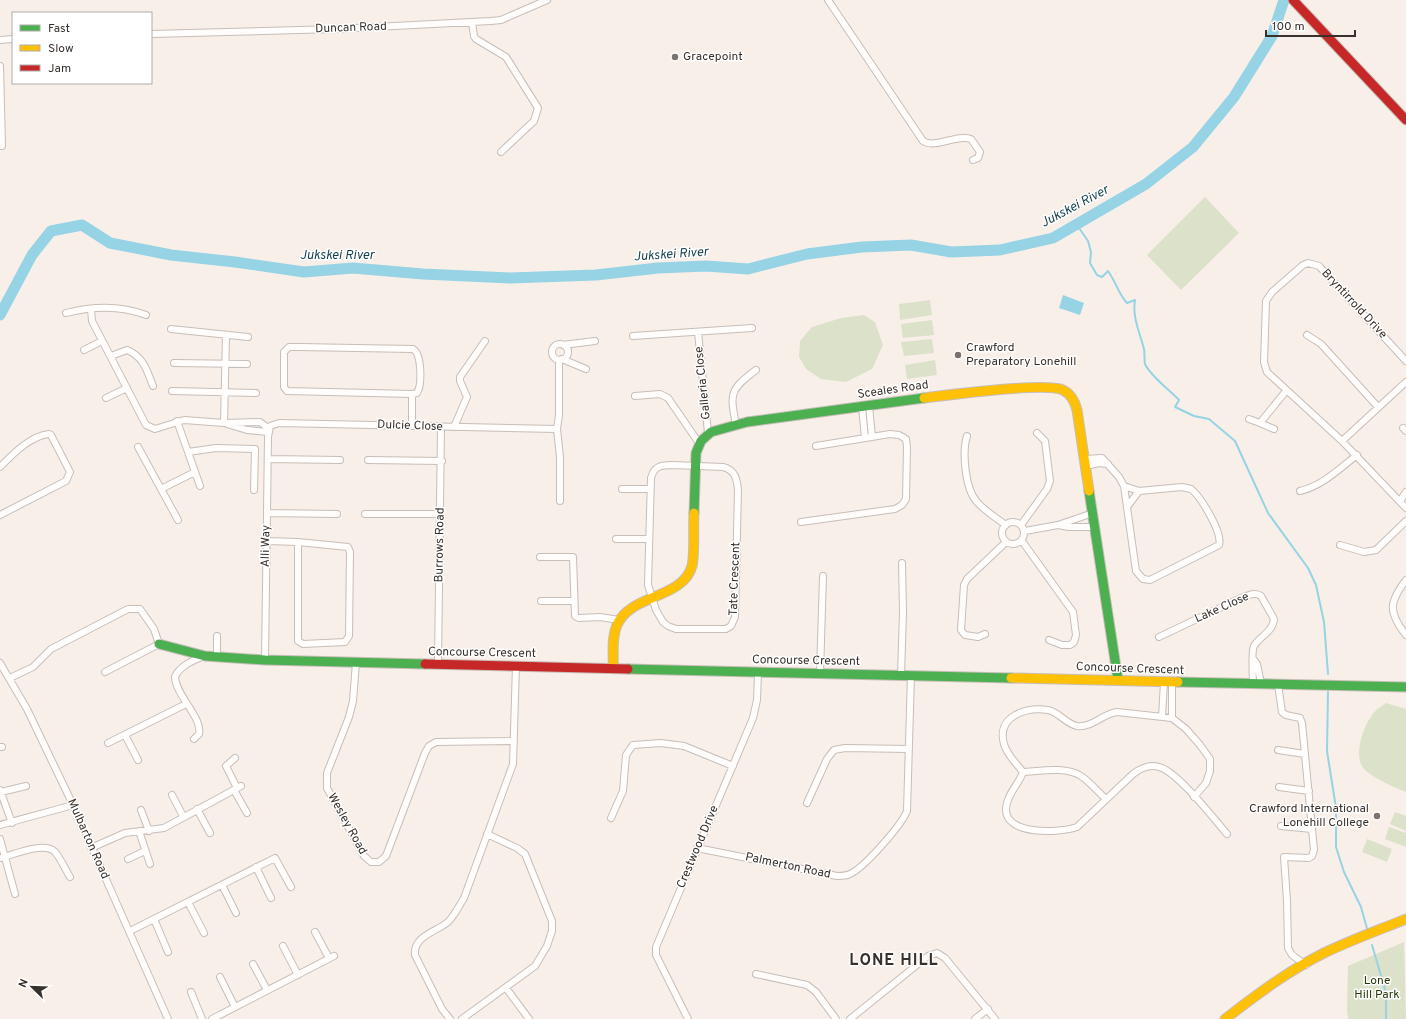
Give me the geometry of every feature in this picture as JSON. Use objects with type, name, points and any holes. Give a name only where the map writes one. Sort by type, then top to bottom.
[{"type":"street","name":"Duncan Road","points":[[152,34],[336,29],[502,20],[547,0]]},
{"type":"street","points":[[828,0],[923,141],[929,144],[955,138],[971,140],[980,152],[978,158],[973,160]]},
{"type":"street","points":[[1295,2],[1406,120]]},
{"type":"street","points":[[472,22],[476,39],[506,57],[538,108],[534,121],[501,152]]},
{"type":"street","points":[[0,40],[12,39]]},
{"type":"street","points":[[0,66],[2,146]]},
{"type":"street","name":"Bryntirrold Drive","points":[[1406,361],[1319,266],[1308,263],[1304,265],[1272,292],[1265,305],[1264,366],[1270,376],[1342,441],[1406,508]]},
{"type":"street","points":[[66,313],[91,309],[121,308],[146,315]]},
{"type":"street","points":[[91,309],[92,321],[143,420],[150,428],[161,427],[177,420],[224,423],[260,422],[268,430]]},
{"type":"street","name":"Galleria Close","points":[[633,336],[752,328]]},
{"type":"street","points":[[171,329],[248,337]]},
{"type":"street","name":"Galleria Close","points":[[698,332],[708,433]]},
{"type":"street","points":[[224,423],[226,335]]},
{"type":"street","points":[[1307,335],[1321,344],[1378,407]]},
{"type":"street","points":[[84,350],[102,341]]},
{"type":"street","points":[[454,427],[467,397],[460,381],[460,377],[485,341]]},
{"type":"street","points":[[586,370],[554,356],[552,350],[556,345],[595,341]]},
{"type":"street","points":[[560,501],[560,457],[557,429],[561,359],[567,354],[567,350],[563,345]]},
{"type":"street","points":[[294,347],[414,349],[419,355],[420,388],[417,393],[412,394],[287,391],[284,387],[284,352],[287,348],[294,347]]},
{"type":"street","points":[[111,356],[127,350],[139,357],[144,363],[153,386]]},
{"type":"street","points":[[174,363],[247,364]]},
{"type":"street","points":[[736,425],[732,400],[735,388],[756,370]]},
{"type":"street","points":[[1342,441],[1406,382]]},
{"type":"street","points":[[106,398],[127,388]]},
{"type":"street","name":"Sceales Road","points":[[708,433],[736,425],[973,392],[1020,389],[1061,389],[1070,394],[1076,404],[1086,462],[1118,680]]},
{"type":"street","points":[[172,391],[256,393]]},
{"type":"street","points":[[1260,423],[1286,391]]},
{"type":"street","points":[[412,394],[412,426]]},
{"type":"street","points":[[635,396],[660,394],[668,398],[699,443]]},
{"type":"street","points":[[866,406],[872,437]]},
{"type":"street","points":[[865,438],[866,406]]},
{"type":"street","points":[[1249,419],[1274,429]]},
{"type":"street","points":[[177,420],[200,486]]},
{"type":"street","points":[[224,423],[247,430],[268,430]]},
{"type":"street","name":"Dulcie Close","points":[[268,430],[272,424],[279,423],[557,429]]},
{"type":"street","name":"Burrows Road","points":[[438,664],[442,461],[441,427]]},
{"type":"street","name":"Alli Way","points":[[265,660],[268,430]]},
{"type":"street","points":[[613,668],[615,633],[619,620],[627,611],[682,583],[692,566],[697,466],[696,453],[699,443],[708,433]]},
{"type":"street","points":[[1021,525],[1047,489],[1050,481],[1045,442],[1037,433]]},
{"type":"street","points":[[0,467],[17,450],[35,439],[49,434],[55,442],[70,472],[66,481],[0,515]]},
{"type":"street","points":[[801,522],[894,509],[902,505],[907,493],[906,439],[894,434],[816,446]]},
{"type":"street","points":[[967,436],[964,451],[970,492],[977,502],[1006,525]]},
{"type":"street","points":[[138,447],[178,520]]},
{"type":"street","points":[[188,452],[216,448],[255,449],[254,490]]},
{"type":"street","points":[[1300,491],[1320,484],[1357,456]]},
{"type":"street","points":[[268,459],[340,460]]},
{"type":"street","points":[[368,460],[442,461]]},
{"type":"street","points":[[1086,462],[1108,464],[1119,477],[1124,486],[1136,571],[1142,580],[1150,580],[1219,545],[1220,538],[1216,528],[1203,504],[1191,489],[1182,487],[1139,491],[1124,486]]},
{"type":"street","points":[[653,598],[648,584],[650,489],[652,475],[658,466],[697,466]]},
{"type":"street","name":"Tate Crescent","points":[[653,598],[656,610],[663,622],[672,628],[723,629],[731,626],[734,622],[737,584],[737,482],[735,475],[728,468],[697,466]]},
{"type":"street","points":[[161,489],[195,472]]},
{"type":"street","points":[[622,489],[650,489]]},
{"type":"street","points":[[1127,507],[1139,491]]},
{"type":"street","points":[[1400,501],[1406,492]]},
{"type":"street","points":[[267,513],[337,514]]},
{"type":"street","points":[[1025,532],[1058,525],[1093,513]]},
{"type":"street","points":[[365,514],[440,514]]},
{"type":"street","points":[[1340,544],[1364,552],[1376,550],[1406,521]]},
{"type":"street","points":[[1016,522],[1021,525],[1025,532],[1022,541],[1016,544],[1006,542],[1002,533],[1006,525],[1016,522]]},
{"type":"street","points":[[1058,525],[1069,527],[1095,527]]},
{"type":"street","points":[[616,539],[649,539]]},
{"type":"street","points":[[267,541],[298,542],[343,545],[349,548],[349,636],[345,642],[303,644],[298,641],[298,542]]},
{"type":"street","points":[[1022,541],[1073,612],[1076,635],[1074,642],[1070,645],[1062,645],[1049,640]]},
{"type":"street","points":[[985,634],[978,637],[965,635],[961,630],[964,585],[967,579],[1006,542]]},
{"type":"street","points":[[540,557],[572,557],[573,601],[574,614],[576,617],[600,617],[619,620]]},
{"type":"street","points":[[901,675],[902,563]]},
{"type":"street","points":[[820,673],[822,576]]},
{"type":"street","points":[[1406,580],[1394,596],[1392,606],[1397,622],[1406,634]]},
{"type":"street","name":"Lake Close","points":[[1159,637],[1251,594],[1258,594],[1261,596],[1274,619],[1270,630],[1255,646],[1253,652],[1257,683]]},
{"type":"street","points":[[541,601],[573,601]]},
{"type":"street","points":[[10,678],[33,667],[51,649],[128,609],[140,609],[154,629],[159,644],[105,672]]},
{"type":"street","points":[[217,636],[217,657]]},
{"type":"street","name":"Concourse Crescent","points":[[159,644],[205,656],[265,660],[1406,687]]},
{"type":"street","points":[[194,739],[199,734],[200,727],[186,704],[176,683],[175,676],[179,671],[194,660],[205,656]]},
{"type":"street","name":"Wesley Road","points":[[356,662],[353,701],[349,717],[327,773],[326,781],[327,788],[364,856],[371,862],[379,862],[386,856],[429,746],[436,742],[514,741]]},
{"type":"street","name":"Mulbarton Road","points":[[0,663],[10,678],[32,719],[73,805],[168,1019]]},
{"type":"street","points":[[450,1019],[442,1009],[415,955],[414,950],[420,939],[441,927],[455,914],[464,898],[513,764],[516,665]]},
{"type":"street","name":"Crestwood Drive","points":[[688,1019],[659,961],[656,950],[657,941],[733,766],[755,711],[758,672]]},
{"type":"street","name":"Palmerton Road","points":[[698,848],[837,876],[852,873],[858,869],[893,833],[904,818],[908,797],[911,675]]},
{"type":"street","points":[[1162,717],[1168,682]]},
{"type":"street","points":[[1168,682],[1172,718]]},
{"type":"street","points":[[1278,684],[1282,712],[1301,720],[1309,791],[1314,850],[1312,856],[1309,858],[1281,856],[1288,948],[1292,955],[1306,965]]},
{"type":"street","points":[[108,743],[186,704]]},
{"type":"street","points":[[1023,772],[1007,752],[1003,738],[1009,720],[1018,712],[1030,710],[1050,710],[1077,726],[1085,726],[1109,713],[1116,712],[1172,718],[1200,745],[1210,759],[1210,771],[1206,783],[1194,797]]},
{"type":"street","points":[[125,735],[138,760]]},
{"type":"street","points":[[611,818],[623,791],[626,755],[633,745],[661,743],[684,746],[733,766]]},
{"type":"street","points":[[807,803],[827,760],[834,750],[845,748],[908,749]]},
{"type":"street","points":[[1278,750],[1305,754]]},
{"type":"street","points":[[235,758],[226,766],[237,788],[246,813]]},
{"type":"street","points":[[1023,772],[1008,797],[1006,807],[1010,820],[1020,827],[1034,830],[1071,829],[1084,822],[1133,774],[1141,768],[1153,766],[1164,768],[1170,773],[1227,834]]},
{"type":"street","points":[[1023,772],[1052,770],[1074,772],[1086,780],[1106,799]]},
{"type":"street","points":[[12,823],[0,792],[26,786]]},
{"type":"street","points":[[1279,787],[1309,791]]},
{"type":"street","points":[[91,848],[125,833],[164,828],[183,816],[237,788]]},
{"type":"street","points":[[172,795],[183,816]]},
{"type":"street","points":[[0,825],[12,823],[73,805]]},
{"type":"street","points":[[197,809],[210,833]]},
{"type":"street","points":[[141,810],[149,831]]},
{"type":"street","points":[[1281,826],[1312,829]]},
{"type":"street","points":[[139,831],[150,864]]},
{"type":"street","points":[[462,1019],[535,966],[540,959],[552,931],[552,921],[525,854],[517,848],[487,834]]},
{"type":"street","points":[[0,839],[3,858],[15,894]]},
{"type":"street","points":[[3,858],[37,848],[51,849],[55,852],[70,877]]},
{"type":"street","points":[[128,859],[145,851]]},
{"type":"street","points":[[130,931],[275,858],[290,887]]},
{"type":"street","points":[[256,867],[272,898]]},
{"type":"street","points":[[222,885],[236,913]]},
{"type":"street","points":[[188,902],[204,932]]},
{"type":"street","points":[[154,919],[168,952]]},
{"type":"street","points":[[1235,1019],[1276,986],[1326,952],[1406,919]]},
{"type":"street","points":[[1225,1019],[1273,983],[1306,965],[1406,924]]},
{"type":"street","points":[[212,1019],[332,957],[315,932]]},
{"type":"street","points":[[283,946],[298,974]]},
{"type":"street","points":[[850,1019],[928,956],[937,953],[945,958],[995,1019]]},
{"type":"street","points":[[253,964],[267,990]]},
{"type":"street","points":[[756,974],[807,985],[816,992],[836,1019]]},
{"type":"street","points":[[220,977],[235,1007]]},
{"type":"street","points":[[506,988],[529,1019]]},
{"type":"street","points":[[191,992],[202,1019]]},
{"type":"street","points":[[976,1019],[988,1009]]},
{"type":"green space","points":[[1205,197],[1239,233],[1181,290],[1147,255]]},
{"type":"green space","points":[[930,300],[932,315],[900,320],[899,304]]},
{"type":"green space","points":[[864,315],[875,322],[883,345],[872,369],[846,382],[821,379],[806,369],[799,357],[800,341],[812,327],[841,318]]},
{"type":"green space","points":[[932,320],[934,335],[903,338],[901,324]]},
{"type":"green space","points":[[932,339],[934,353],[904,356],[901,342]]},
{"type":"green space","points":[[935,360],[937,375],[907,379],[905,365]]},
{"type":"green space","points":[[1386,703],[1406,709],[1406,792],[1369,774],[1361,765],[1359,758],[1360,742],[1365,727],[1373,713]]},
{"type":"green space","points":[[1395,812],[1406,816],[1406,831],[1390,824]]},
{"type":"green space","points":[[1389,827],[1406,833],[1406,847],[1385,839]]},
{"type":"green space","points":[[1367,839],[1392,849],[1387,862],[1362,852]]},
{"type":"green space","name":"Lone Hill Park","points":[[1404,942],[1406,1019],[1348,1019],[1348,966]]},
{"type":"water","points":[[1063,295],[1084,303],[1080,315],[1059,308]]},
{"type":"waterway","name":"Jukskei River","points":[[0,315],[32,255],[51,231],[82,225],[110,243],[171,255],[304,272],[353,268],[423,274],[510,278],[596,275],[658,268],[706,266],[748,269],[807,254],[862,247],[911,245],[951,252],[1000,250],[1053,238],[1146,184],[1193,147],[1234,97],[1272,36],[1284,0]]},
{"type":"waterway","points":[[1077,225],[1088,241],[1091,252],[1090,263],[1097,275],[1102,277],[1108,271],[1127,303],[1135,300],[1135,319],[1144,349],[1145,364],[1148,369],[1179,400],[1175,407],[1194,416],[1209,419],[1235,441],[1268,513],[1308,568],[1316,585],[1324,622],[1328,674]]},
{"type":"waterway","points":[[1328,692],[1327,751],[1336,808],[1336,847],[1344,872],[1361,907],[1368,932]]},
{"type":"waterway","points":[[1372,945],[1386,993],[1386,1019]]},
{"type":"traffic: fast","points":[[694,513],[696,453],[701,441],[711,432],[747,422],[924,398]]},
{"type":"traffic: fast","points":[[1089,491],[1118,680]]},
{"type":"traffic: fast","points":[[159,644],[205,656],[265,660],[425,664]]},
{"type":"traffic: fast","points":[[628,669],[1011,678]]},
{"type":"traffic: fast","points":[[1178,682],[1406,687]]},
{"type":"traffic: slow","points":[[924,398],[1017,388],[1037,387],[1063,390],[1072,398],[1077,410],[1089,491]]},
{"type":"traffic: slow","points":[[613,668],[615,630],[624,615],[633,607],[668,591],[687,577],[693,561],[694,513]]},
{"type":"traffic: slow","points":[[1011,678],[1178,682]]},
{"type":"traffic: slow","points":[[1225,1019],[1248,1001],[1311,960],[1344,944],[1406,919]]},
{"type":"traffic: jam","points":[[1293,0],[1406,120]]},
{"type":"traffic: jam","points":[[425,664],[628,669]]},
{"type":"place","name":"Gracepoint","points":[[675,57]]},
{"type":"place","name":"Crawford Preparatory Lonehill","points":[[958,355]]},
{"type":"place","name":"Crawford International Lonehill College","points":[[1377,816]]},
{"type":"district","name":"LONE HILL","points":[[894,961]]}]
